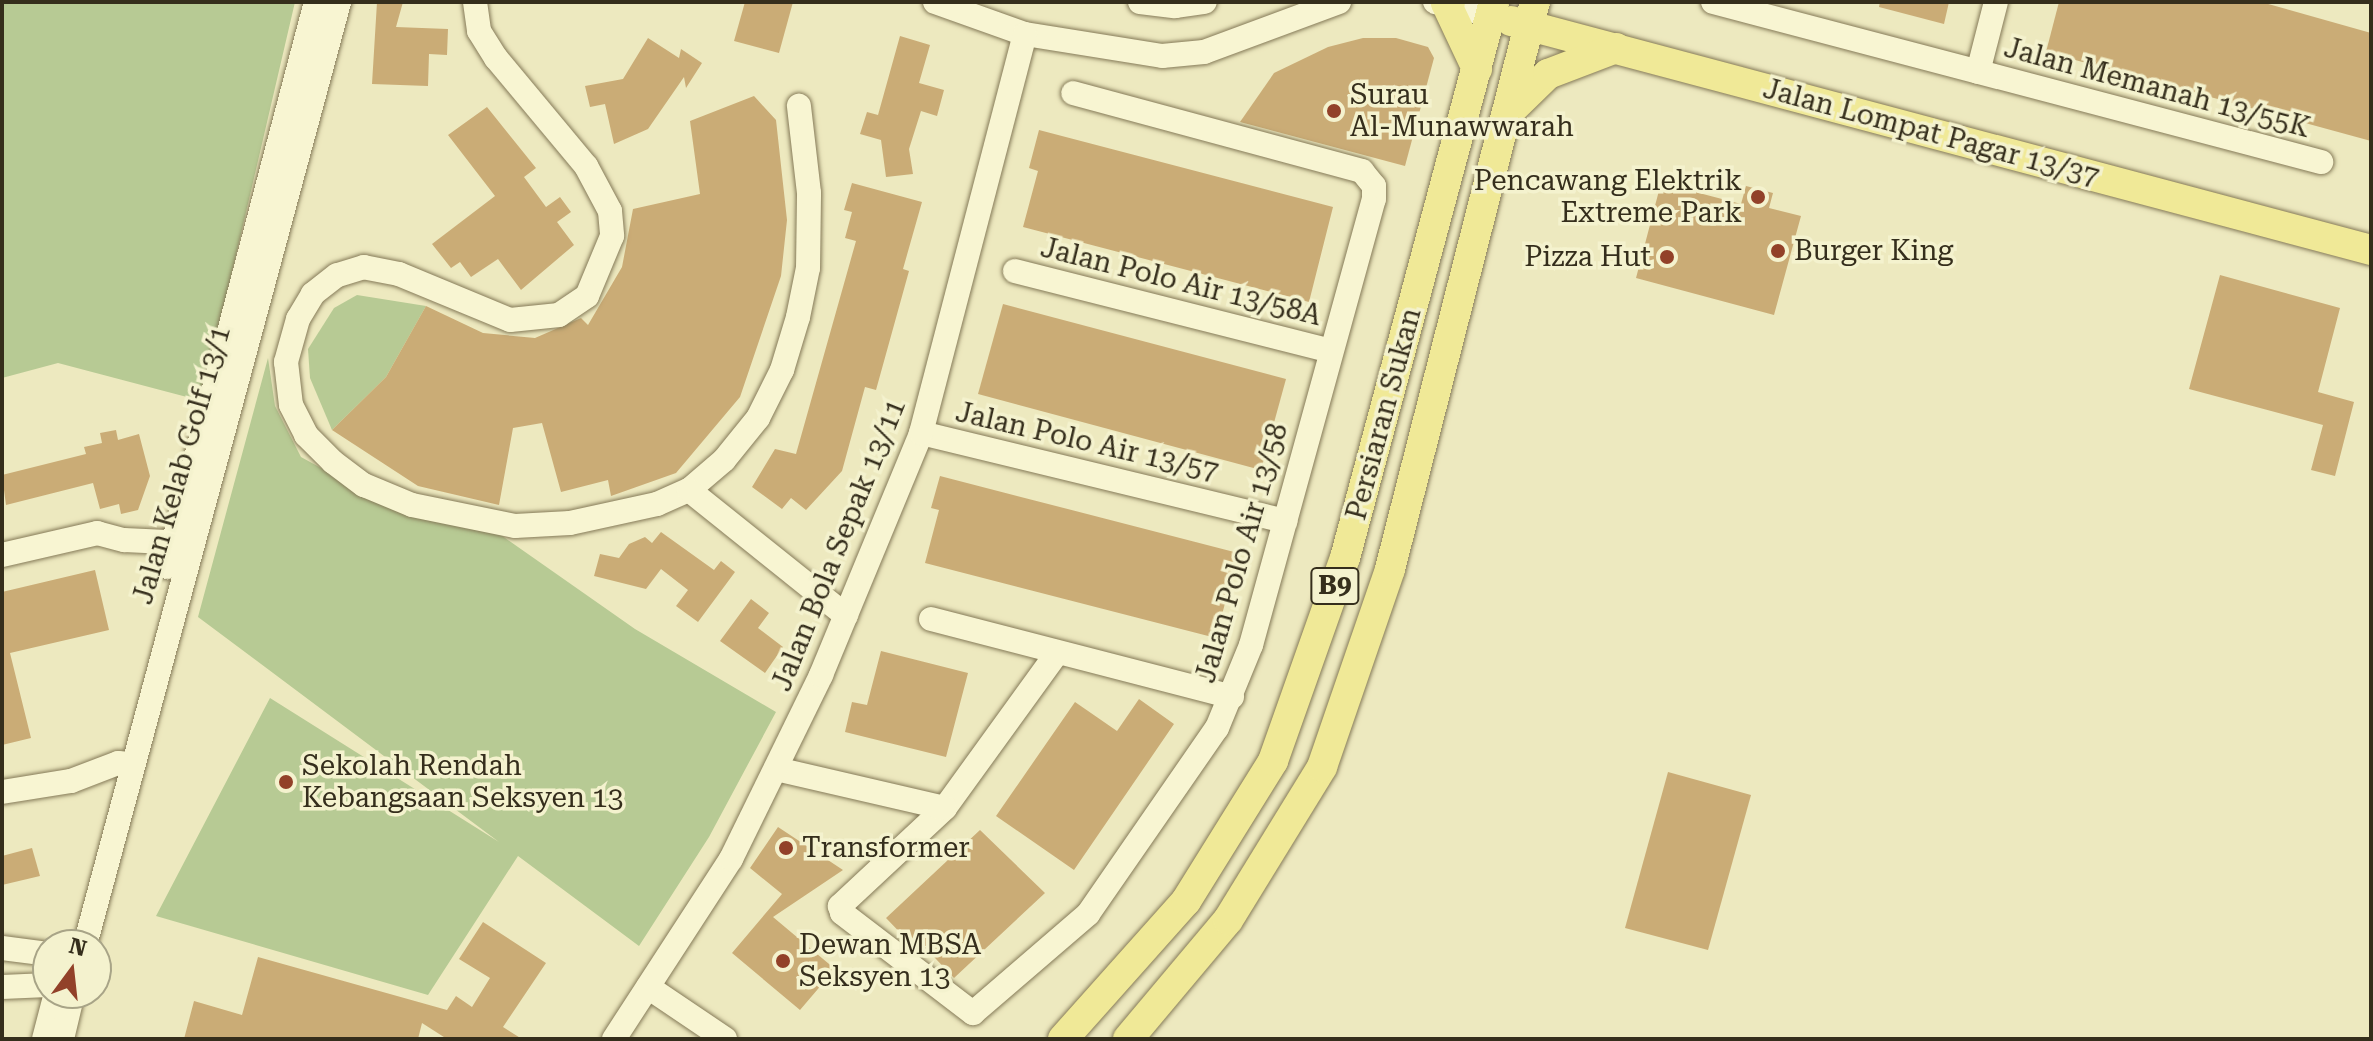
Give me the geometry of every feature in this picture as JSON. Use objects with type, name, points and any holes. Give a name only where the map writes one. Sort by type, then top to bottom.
[{"type":"main road","points":[[1443,2],[1477,69]]},
{"type":"main road","name":"Jalan Lompat Pagar 13/37","points":[[1492,8],[1532,14],[1616,48],[2371,250]]},
{"type":"main road","name":"Persiaran Sukan","points":[[1063,1039],[1186,901],[1273,761],[1345,558],[1492,8]]},
{"type":"main road","name":"Persiaran Sukan","points":[[1128,1039],[1228,920],[1322,767],[1390,569],[1532,14]]},
{"type":"main road","points":[[1508,113],[1548,74],[1616,48]]},
{"type":"main road","points":[[2337,241],[2371,243]]},
{"type":"street","points":[[2,555],[97,533],[124,540],[182,541],[316,2]]},
{"type":"street","name":"Jalan Kelab Golf 13/1","points":[[88,929],[124,763],[182,541],[339,2]]},
{"type":"street","points":[[475,2],[479,31],[518,89],[586,166],[610,211],[612,236],[605,262],[587,296],[559,315],[521,320],[479,310],[399,274],[364,267],[337,275],[313,294],[298,319],[286,362],[291,405],[306,435],[364,485],[464,518],[515,526],[614,517],[689,490],[724,460],[758,418],[782,370],[798,317],[808,268],[809,193],[799,106]]},
{"type":"street","points":[[935,2],[1025,34],[1149,54],[1204,52],[1339,2]]},
{"type":"street","points":[[1140,2],[1175,6],[1205,2]]},
{"type":"street","points":[[1443,2],[1492,8]]},
{"type":"street","name":"Jalan Memanah 13/55K","points":[[1713,2],[2321,162]]},
{"type":"street","points":[[1978,72],[1996,2]]},
{"type":"street","name":"Jalan Bola Sepak 13/11","points":[[614,1039],[731,859],[846,616],[921,433],[1025,34]]},
{"type":"street","name":"Jalan Polo Air 13/58","points":[[945,808],[840,906],[842,913],[973,1013],[1088,914],[1164,811],[1232,697],[1286,521],[1374,199],[1374,186],[1362,171],[1073,93]]},
{"type":"street","name":"Jalan Polo Air 13/58A","points":[[1015,271],[1331,351]]},
{"type":"street","name":"Jalan Polo Air 13/57","points":[[921,433],[1286,521]]},
{"type":"street","points":[[689,490],[846,616]]},
{"type":"street","points":[[931,619],[1232,697]]},
{"type":"street","points":[[776,769],[945,808],[1057,653]]},
{"type":"street","points":[[2,792],[71,781],[124,763]]},
{"type":"street","points":[[76,929],[124,763]]},
{"type":"street","points":[[2,948],[32,952]]},
{"type":"street","points":[[2,987],[32,986]]},
{"type":"street","points":[[648,987],[725,1039]]},
{"type":"street","points":[[44,1039],[52,1009]]},
{"type":"street","points":[[62,1039],[69,1009]]},
{"type":"green space","points":[[2,2],[295,2],[202,401],[58,363],[2,378]]},
{"type":"green space","points":[[357,295],[426,306],[386,377],[332,430],[310,378],[308,349],[334,308]]},
{"type":"green space","points":[[268,358],[275,406],[301,457],[361,490],[498,533],[635,629],[776,712],[709,837],[639,946],[518,856],[428,995],[156,916],[270,698],[499,842],[198,617]]},
{"type":"building","points":[[377,2],[403,2],[396,27],[448,29],[447,55],[429,54],[428,86],[372,84]]},
{"type":"building","points":[[745,2],[793,2],[779,53],[734,41]]},
{"type":"building","points":[[1880,2],[1949,2],[1944,24],[1879,7]]},
{"type":"building","points":[[2059,2],[2261,2],[2371,33],[2371,141],[2046,52]]},
{"type":"building","points":[[900,36],[930,45],[919,83],[944,90],[937,116],[921,111],[909,149],[913,174],[886,177],[881,140],[860,134],[867,112],[878,115]]},
{"type":"building","points":[[648,38],[679,58],[681,49],[702,63],[686,88],[684,77],[648,129],[614,144],[605,104],[590,107],[585,86],[623,79]]},
{"type":"building","name":"Surau Al-Munawwarah","points":[[1363,38],[1396,38],[1428,47],[1434,58],[1405,166],[1240,122],[1274,73],[1328,47]]},
{"type":"building","points":[[754,96],[776,120],[787,220],[781,276],[740,397],[676,473],[611,496],[608,480],[561,492],[542,423],[513,428],[499,505],[418,486],[332,430],[386,377],[426,306],[483,333],[535,338],[581,318],[588,325],[622,267],[633,209],[700,194],[690,121]]},
{"type":"building","points":[[487,107],[536,168],[524,177],[546,207],[560,197],[571,212],[557,222],[574,245],[521,290],[498,259],[471,277],[460,262],[451,268],[432,244],[495,196],[448,135]]},
{"type":"building","points":[[1039,130],[1333,207],[1309,302],[1023,227],[1038,171],[1029,168]]},
{"type":"building","points":[[852,183],[922,202],[903,269],[909,271],[876,390],[865,387],[842,471],[806,510],[791,498],[782,509],[752,487],[775,449],[796,454],[856,241],[845,238],[852,212],[844,210]]},
{"type":"building","points":[[1661,183],[1741,204],[1746,186],[1773,193],[1769,208],[1801,216],[1774,315],[1636,278]]},
{"type":"building","points":[[2220,275],[2340,308],[2318,392],[2354,402],[2335,476],[2311,470],[2323,425],[2189,389]]},
{"type":"building","points":[[1003,304],[1286,379],[1261,470],[978,394]]},
{"type":"building","points":[[116,430],[118,440],[139,434],[150,476],[138,510],[121,514],[119,504],[100,509],[93,483],[6,505],[2,475],[86,454],[84,447],[102,443],[100,433]]},
{"type":"building","points":[[940,476],[1238,553],[1216,638],[925,563],[939,510],[931,508]]},
{"type":"building","points":[[661,532],[714,570],[721,561],[735,572],[698,622],[676,606],[688,590],[661,569],[646,589],[594,576],[600,554],[619,558],[629,544],[645,537],[652,543]]},
{"type":"building","points":[[95,570],[109,630],[10,653],[31,738],[2,745],[2,592]]},
{"type":"building","points":[[751,599],[769,613],[758,628],[783,647],[765,673],[720,641]]},
{"type":"building","points":[[881,651],[968,673],[946,757],[845,732],[852,702],[867,705]]},
{"type":"building","points":[[1139,699],[1174,724],[1074,870],[996,816],[1075,702],[1117,731]]},
{"type":"building","points":[[1668,772],[1751,795],[1708,950],[1625,928]]},
{"type":"building","points":[[778,827],[843,870],[773,917],[835,969],[800,1010],[732,953],[782,894],[750,868]]},
{"type":"building","points":[[980,830],[1045,893],[954,978],[918,940],[912,945],[886,918]]},
{"type":"building","points":[[32,848],[40,876],[2,885],[2,856]]},
{"type":"building","points":[[483,922],[546,963],[503,1027],[522,1039],[447,1039],[422,1023],[418,1039],[184,1039],[194,1001],[242,1015],[258,957],[447,1010],[456,996],[472,1007],[490,978],[459,959]]},
{"type":"place","name":"Surau Al-Munawwarah","points":[[1334,111]]},
{"type":"place","name":"Pencawang Elektrik Extreme Park","points":[[1758,197]]},
{"type":"place","name":"Burger King","points":[[1778,251]]},
{"type":"place","name":"Pizza Hut","points":[[1667,257]]},
{"type":"place","name":"Sekolah Rendah Kebangsaan Seksyen 13","points":[[286,782]]},
{"type":"place","name":"Transformer","points":[[786,848]]},
{"type":"place","name":"Dewan MBSA Seksyen 13","points":[[783,961]]}]
